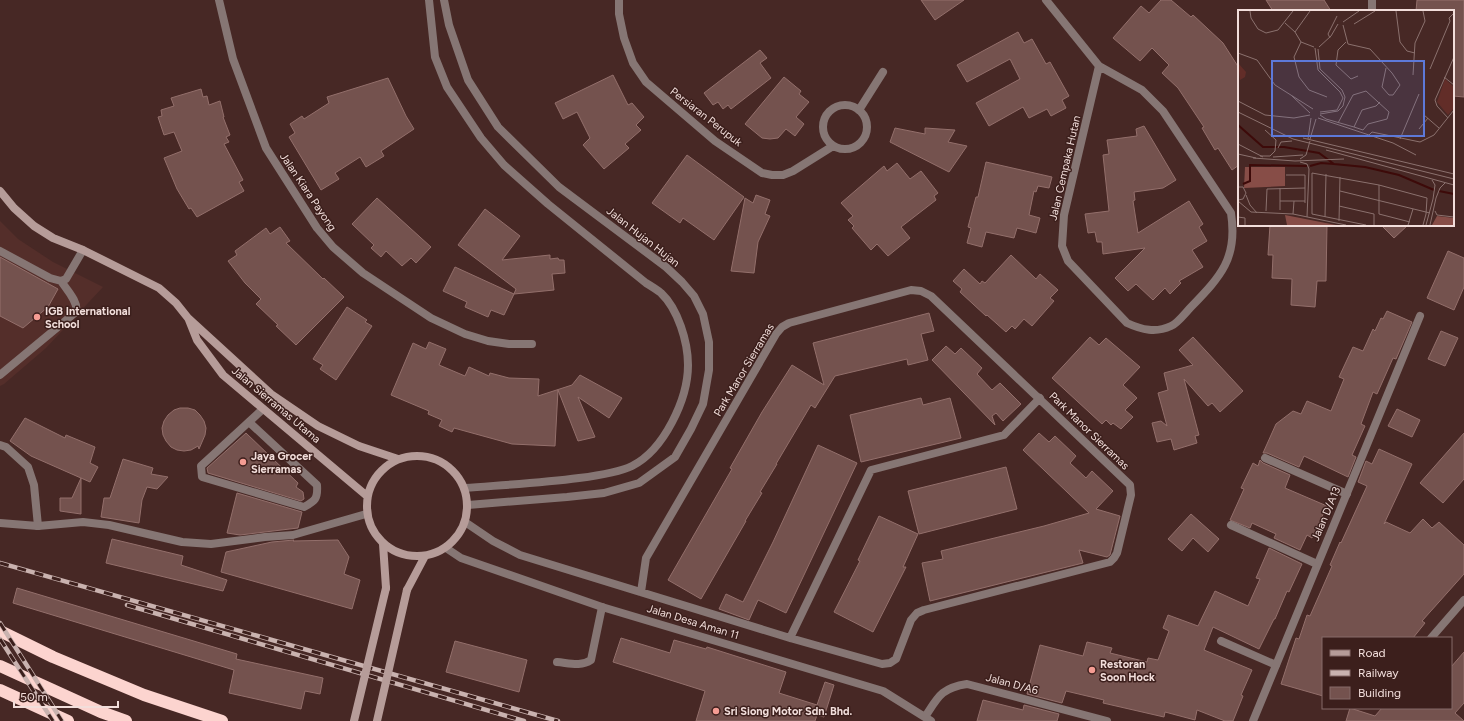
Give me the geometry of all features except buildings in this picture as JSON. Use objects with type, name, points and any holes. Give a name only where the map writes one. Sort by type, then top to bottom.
[{"type":"highway","points":[[0,632],[52,657],[144,695],[222,721]]},
{"type":"highway","points":[[0,666],[101,712],[126,721]]},
{"type":"highway","points":[[0,690],[68,721]]},
{"type":"street","name":"Jalan Kiara Payong","points":[[219,0],[233,59],[266,148],[317,228],[333,247],[362,274],[431,318],[466,334],[488,341],[509,344],[532,344]]},
{"type":"street","points":[[429,0],[435,57],[447,87],[481,138],[504,165],[548,204],[646,283],[661,293],[673,310],[682,328],[688,353],[688,376],[682,400],[673,422],[647,456],[632,467],[602,475],[565,480],[464,488]]},
{"type":"street","name":"Jalan Hujan Hujan","points":[[444,0],[449,25],[468,80],[498,127],[559,187],[666,267],[682,282],[694,296],[703,314],[709,342],[709,370],[703,404],[692,429],[675,457],[639,483],[604,493],[468,505]]},
{"type":"street","name":"Persiaran Perupuk","points":[[619,0],[619,14],[624,38],[633,63],[646,82],[715,141],[762,173],[772,175],[783,175],[793,171],[833,146]]},
{"type":"street","name":"Jalan Cempaka Hutan","points":[[1046,0],[1099,66],[1142,90],[1163,111],[1231,213],[1233,227],[1232,248],[1227,263],[1216,281],[1172,326],[1151,331],[1140,329],[1127,323],[1068,261],[1062,246],[1064,214],[1099,66]]},
{"type":"street","points":[[859,110],[883,72]]},
{"type":"street","points":[[839,105],[850,105],[859,110],[865,117],[868,126],[866,136],[860,144],[852,149],[842,149],[833,146],[825,139],[822,129],[824,119],[830,110],[839,105]]},
{"type":"street","name":"Jalan Sierramas Utama","points":[[0,191],[14,208],[34,226],[52,238],[83,250],[159,288],[176,303],[188,318],[271,394],[318,426],[359,446],[398,459]]},
{"type":"street","points":[[61,281],[66,278],[83,250]]},
{"type":"street","points":[[0,251],[50,278],[61,281],[76,303],[77,308],[76,312],[0,375]]},
{"type":"street","name":"Park Manor Sierramas","points":[[466,522],[493,541],[520,555],[790,638],[882,664],[890,663],[896,659],[911,620],[920,611],[1110,562],[1117,553],[1131,495],[1130,484],[931,296],[921,291],[911,290],[782,327],[776,334],[646,558],[641,592]]},
{"type":"street","name":"Jalan D/A13","points":[[1253,721],[1420,316]]},
{"type":"street","name":"Jalan Sierramas Utama","points":[[188,318],[197,340],[222,375],[367,496]]},
{"type":"street","points":[[790,638],[871,470],[1004,435],[1040,398]]},
{"type":"street","points":[[249,422],[317,485],[318,495],[313,502],[304,507],[202,477],[201,466],[263,409]]},
{"type":"street","points":[[0,445],[6,448],[28,467],[34,485],[38,526]]},
{"type":"street","points":[[413,456],[430,457],[444,464],[456,475],[464,488],[468,505],[466,522],[458,536],[446,548],[436,553],[425,556],[410,557],[396,552],[383,544],[372,531],[366,514],[367,496],[373,481],[383,468],[398,459],[413,456]]},
{"type":"street","points":[[1265,458],[1347,494]]},
{"type":"street","points":[[0,523],[38,526],[83,522],[109,525],[182,542],[210,544],[293,535],[366,514]]},
{"type":"street","points":[[1231,525],[1317,564]]},
{"type":"street","points":[[354,721],[386,588],[383,544]]},
{"type":"street","name":"Jalan Desa Aman 11","points":[[446,548],[461,558],[602,607],[884,691],[928,719]]},
{"type":"street","points":[[377,721],[407,590],[425,556]]},
{"type":"street","points":[[1432,637],[1464,600]]},
{"type":"street","points":[[557,662],[579,665],[586,664],[591,660],[602,607]]},
{"type":"street","points":[[1221,641],[1276,665]]},
{"type":"street","name":"Jalan D/A6","points":[[928,719],[938,697],[945,690],[956,685],[966,684],[1107,721]]},
{"type":"shaded area","name":"IGB International School","points":[[0,221],[18,239],[53,262],[103,287],[46,348],[0,386]]},
{"type":"railway","points":[[0,563],[558,721]]},
{"type":"railway","points":[[127,605],[524,721]]},
{"type":"railway","points":[[0,623],[62,721]]},
{"type":"railway","points":[[0,639],[53,721]]},
{"type":"place","name":"IGB International School","points":[[37,317]]},
{"type":"place","name":"Jaya Grocer Sierramas","points":[[243,462]]},
{"type":"place","name":"Restoran Soon Hock","points":[[1092,670]]},
{"type":"place","name":"Sri Siong Motor Sdn. Bhd.","points":[[716,711]]}]
